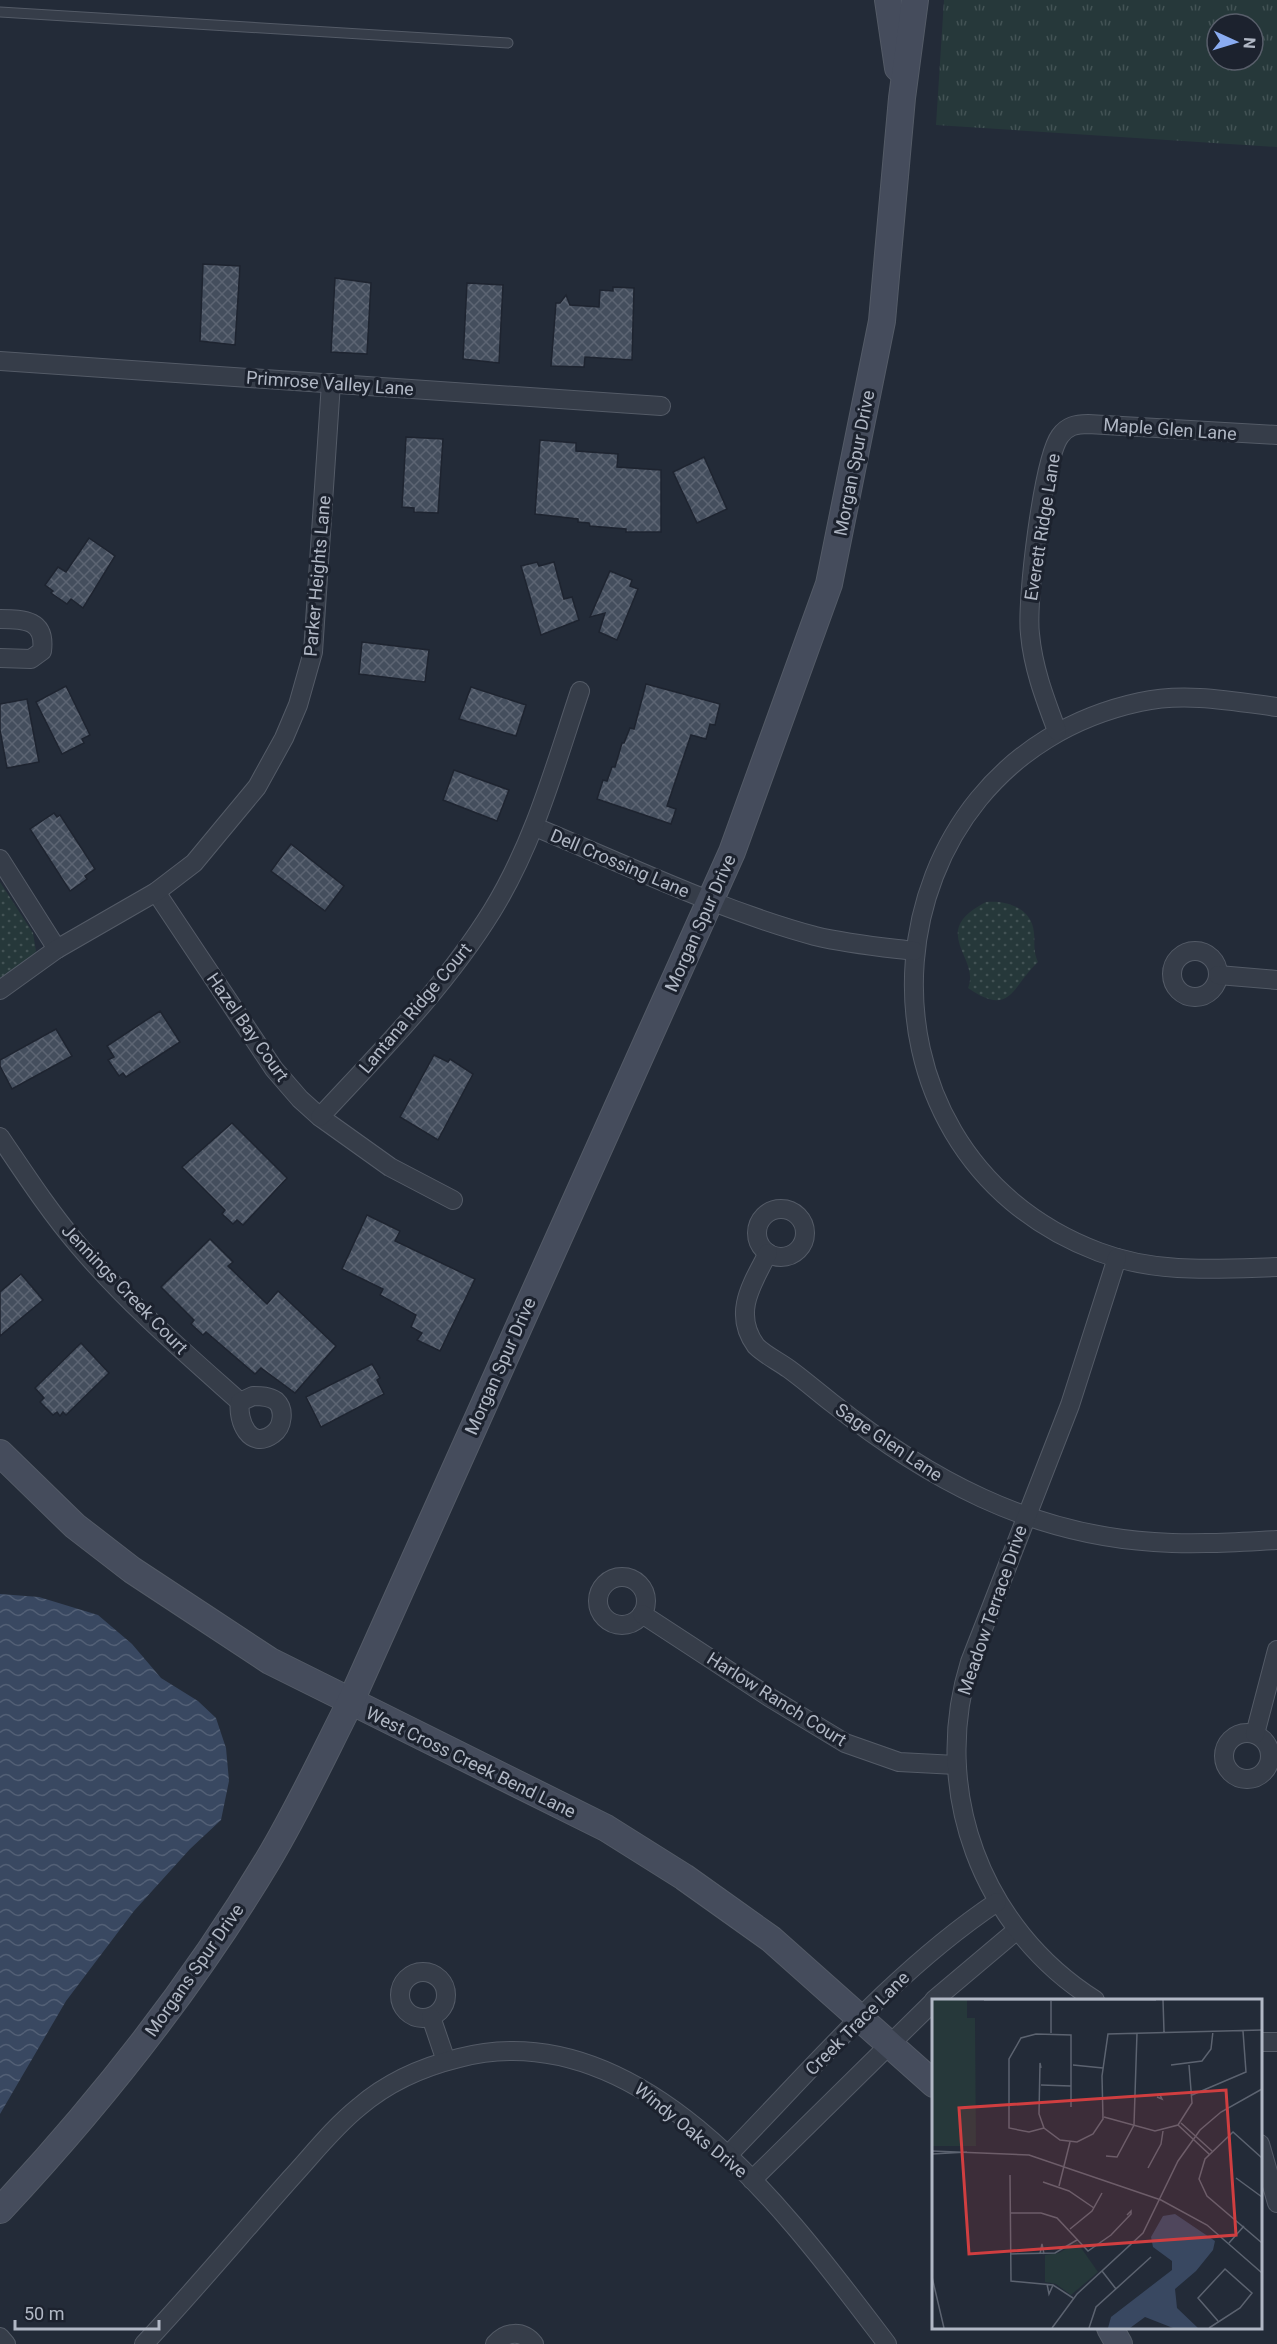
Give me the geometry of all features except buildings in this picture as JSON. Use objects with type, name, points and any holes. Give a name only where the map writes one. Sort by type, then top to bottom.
[{"type":"street","name":"Morgan Spur Drive","points":[[888,0],[902,98]]},
{"type":"street","name":"Morgan Spur Drive","points":[[350,1703],[460,1453],[732,852],[829,584],[882,321],[902,98],[915,0]]},
{"type":"street","name":"Primrose Valley Lane","points":[[0,361],[660,406]]},
{"type":"street","name":"Parker Heights Lane","points":[[0,990],[57,949],[156,892],[194,863],[256,788],[284,738],[298,705],[313,652],[331,383]]},
{"type":"street","name":"Maple Glen Lane","points":[[1064,430],[1078,424],[1095,424],[1277,435]]},
{"type":"street","name":"Everett Ridge Lane","points":[[1057,731],[1043,693],[1033,655],[1029,598],[1051,455],[1064,430]]},
{"type":"street","points":[[0,619],[27,621],[39,627],[44,639],[42,651],[31,659],[0,658]]},
{"type":"street","name":"Lantana Ridge Court","points":[[320,1117],[453,968],[492,910],[535,827],[580,691]]},
{"type":"street","points":[[1277,707],[1177,697],[1139,702],[1057,731],[1003,774],[967,815],[930,883],[920,915],[914,951],[913,993],[921,1048],[935,1096],[957,1139],[993,1184],[1030,1215],[1077,1243],[1117,1258],[1155,1266],[1193,1270],[1277,1267]]},
{"type":"street","name":"Dell Crossing Lane","points":[[535,827],[711,900],[816,936],[914,951]]},
{"type":"street","points":[[0,859],[57,949]]},
{"type":"street","name":"Hazel Bay Court","points":[[156,892],[274,1069],[300,1099],[320,1117],[390,1167],[453,1200]]},
{"type":"street","points":[[1218,975],[1277,980]]},
{"type":"street","name":"Jennings Creek Court","points":[[0,1137],[40,1196],[78,1246],[155,1326],[240,1402]]},
{"type":"street","name":"Sage Glen Lane","points":[[768,1253],[749,1290],[744,1308],[746,1328],[759,1350],[904,1456],[959,1488],[1025,1516],[1120,1539],[1183,1543],[1277,1540]]},
{"type":"street","name":"Meadow Terrace Drive","points":[[1092,1999],[1069,1983],[1017,1930],[997,1902],[969,1837],[959,1794],[956,1766],[957,1722],[965,1679],[1025,1516],[1070,1405],[1117,1258]]},
{"type":"street","name":"West Cross Creek Bend Lane","points":[[0,1454],[75,1526],[132,1570],[270,1661],[350,1703],[606,1828],[684,1877],[771,1939],[932,2083]]},
{"type":"street","name":"Harlow Ranch Court","points":[[642,1614],[769,1697],[845,1743],[899,1762],[956,1766]]},
{"type":"street","points":[[1255,1734],[1277,1650]]},
{"type":"street","name":"Morgans Spur Drive","points":[[0,2210],[106,2092],[187,1984],[268,1859],[350,1703]]},
{"type":"street","name":"Creek Trace Lane","points":[[727,2156],[861,2018],[931,1951],[997,1902]]},
{"type":"street","name":"Creek Trace Lane","points":[[936,1999],[1017,1930]]},
{"type":"street","name":"Creek Trace Lane","points":[[752,2180],[932,2003]]},
{"type":"street","points":[[431,2017],[446,2061]]},
{"type":"street","name":"Windy Oaks Drive","points":[[144,2344],[347,2117],[393,2083],[446,2061],[492,2051],[561,2056],[604,2068],[658,2098],[752,2180],[822,2261],[887,2344]]},
{"type":"street","points":[[1262,2151],[1277,2203]]},
{"type":"street","points":[[1111,2329],[1119,2344]]},
{"type":"street","points":[[495,2344],[504,2336],[514,2333],[524,2336],[534,2344]]},
{"type":"street","points":[[0,2337],[6,2344]]},
{"type":"lane","points":[[0,12],[508,43]]},
{"type":"green space","points":[[944,0],[1277,0],[1277,147],[936,125]]},
{"type":"green space","points":[[0,882],[33,933],[36,951],[30,960],[0,979]]},
{"type":"green space","points":[[986,902],[1002,902],[1017,907],[1029,917],[1034,933],[1038,962],[1016,989],[1002,999],[993,1000],[968,988],[970,977],[968,966],[958,934],[960,924],[969,913]]},
{"type":"water","points":[[0,1594],[39,1597],[98,1615],[132,1644],[161,1678],[198,1701],[216,1718],[226,1748],[229,1781],[221,1820],[190,1849],[134,1911],[66,2001],[0,2114]]}]
